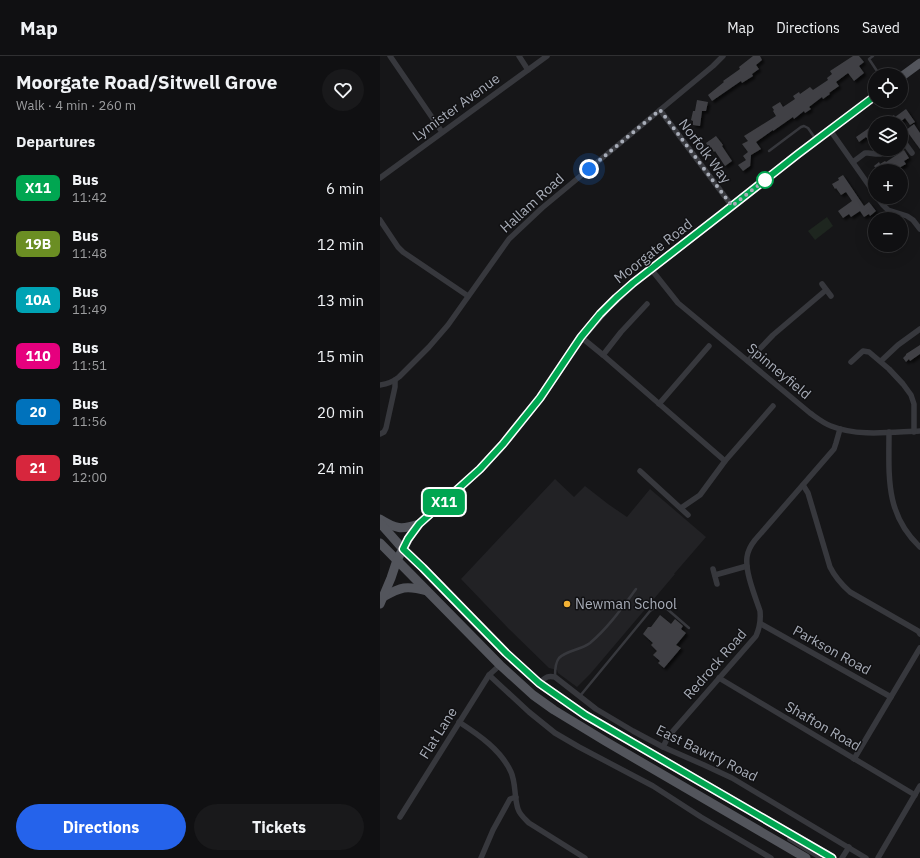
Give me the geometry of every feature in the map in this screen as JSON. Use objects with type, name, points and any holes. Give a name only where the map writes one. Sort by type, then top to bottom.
[{"type":"main road","points":[[908,72],[920,63]]},
{"type":"main road","name":"Moorgate Road","points":[[381,601],[397,560],[408,539],[419,524],[480,469],[503,444],[540,398],[581,337],[616,298],[633,283],[816,140],[868,101]]},
{"type":"main road","points":[[380,519],[394,527],[399,528],[419,524]]},
{"type":"main road","name":"East Bawtry Road","points":[[380,523],[403,549],[506,653],[539,683],[585,715],[832,858]]},
{"type":"main road","points":[[380,543],[500,664],[533,695],[554,710],[605,741],[806,858]]},
{"type":"main road","points":[[381,601],[405,587],[412,587],[427,591]]},
{"type":"street","points":[[390,56],[442,132]]},
{"type":"street","points":[[519,56],[528,70]]},
{"type":"street","name":"Lymister Avenue","points":[[380,178],[547,56]]},
{"type":"street","name":"Hallam Road","points":[[380,385],[395,380],[429,347],[448,325],[509,239],[525,223],[713,66],[722,56]]},
{"type":"street","name":"Norfolk Way","points":[[660,110],[732,206]]},
{"type":"street","points":[[830,130],[868,184]]},
{"type":"street","points":[[908,148],[912,153]]},
{"type":"street","points":[[853,162],[865,153],[868,153]]},
{"type":"street","points":[[882,204],[888,210],[907,216],[913,220],[920,229]]},
{"type":"street","points":[[380,220],[403,252],[468,296]]},
{"type":"street","name":"Spinneyfield","points":[[651,269],[678,303],[810,413],[825,423],[840,429],[855,432],[917,432]]},
{"type":"street","points":[[822,284],[831,296]]},
{"type":"street","points":[[748,361],[773,335],[826,290]]},
{"type":"street","points":[[604,355],[647,304]]},
{"type":"street","points":[[881,361],[898,345],[920,329]]},
{"type":"street","points":[[581,337],[604,355],[726,461]]},
{"type":"street","points":[[659,404],[709,346]]},
{"type":"street","points":[[851,362],[863,351],[869,352],[881,361],[903,384],[913,400],[917,432]]},
{"type":"street","points":[[380,434],[384,432],[386,428],[395,387],[395,380]]},
{"type":"street","points":[[681,508],[700,495],[726,461],[773,406]]},
{"type":"street","name":"Redrock Road","points":[[663,747],[673,731],[756,636],[761,624],[760,611],[747,566],[747,556],[750,547],[834,449],[840,429]]},
{"type":"street","points":[[889,432],[889,478],[892,498],[897,516],[905,530],[920,547]]},
{"type":"street","points":[[640,471],[688,515]]},
{"type":"street","points":[[802,485],[808,493],[830,567],[834,575],[850,592],[918,631],[920,634]]},
{"type":"street","points":[[717,584],[714,572],[747,566]]},
{"type":"street","name":"Parkson Road","points":[[761,624],[891,697]]},
{"type":"street","points":[[854,758],[920,648]]},
{"type":"street","name":"Flat Lane","points":[[400,817],[489,675],[500,664]]},
{"type":"street","points":[[489,675],[529,712],[556,733],[579,747],[653,786],[701,817],[771,858]]},
{"type":"street","points":[[539,683],[550,676],[555,676]]},
{"type":"street","name":"East Bawtry Road","points":[[555,676],[596,709],[633,731],[663,747],[704,764],[732,778],[866,858]]},
{"type":"street","name":"Shafton Road","points":[[719,678],[915,795]]},
{"type":"street","points":[[459,722],[482,737],[506,764],[512,777],[518,808],[523,818],[585,858]]},
{"type":"street","points":[[878,858],[920,786]]},
{"type":"street","points":[[481,858],[493,830],[510,799],[516,797]]},
{"type":"street","name":"East Bawtry Road","points":[[764,819],[785,836],[818,856],[818,858]]},
{"type":"street","points":[[842,858],[849,847]]},
{"type":"lane","points":[[873,56],[869,59],[875,68]]},
{"type":"lane","points":[[769,151],[804,126],[808,128],[816,140]]},
{"type":"lane","points":[[555,676],[555,666],[561,656],[589,644],[622,609],[636,589]]},
{"type":"lane","points":[[580,696],[646,616],[656,607],[666,608],[689,628]]},
{"type":"shaded area","points":[[827,217],[833,226],[815,240],[808,231]]},
{"type":"shaded area","name":"Newman School","points":[[555,479],[574,497],[585,486],[627,517],[650,489],[706,537],[591,673],[577,687],[558,673],[557,670],[549,668],[461,579]]},
{"type":"building","points":[[753,56],[760,56],[762,60],[756,65],[759,69],[752,74],[753,76],[742,83],[741,81],[712,101],[708,95],[724,82],[723,81],[740,69],[739,67]]},
{"type":"building","points":[[853,56],[859,56],[864,62],[859,66],[864,73],[854,81],[848,73],[836,82],[839,86],[823,99],[822,97],[809,107],[811,109],[805,113],[804,111],[794,119],[793,117],[756,142],[761,149],[751,155],[750,167],[743,171],[738,165],[746,160],[743,156],[748,152],[742,144],[748,141],[744,136],[776,116],[772,107],[780,102],[783,107],[795,99],[793,96],[799,92],[800,94],[810,87],[813,90],[828,80],[827,78],[832,74],[830,71]]},
{"type":"building","points":[[697,100],[708,102],[706,111],[702,111],[700,126],[693,125],[693,121],[691,120],[693,111],[695,111]]},
{"type":"building","points":[[906,109],[915,122],[910,125],[908,122],[908,116],[896,116]]},
{"type":"building","points":[[914,124],[920,133],[920,149],[908,133],[908,128]]},
{"type":"building","points":[[868,129],[868,140],[866,137],[859,142],[856,137]]},
{"type":"building","points":[[716,136],[732,161],[725,166],[715,151],[714,152],[711,147],[709,148],[706,143]]},
{"type":"building","points":[[895,156],[908,156],[909,158],[904,161],[906,164],[880,164],[885,161],[886,162]]},
{"type":"building","points":[[843,175],[864,206],[868,203],[876,211],[868,212],[868,215],[864,217],[860,211],[851,217],[849,214],[843,218],[838,211],[852,201],[846,192],[841,195],[836,188],[835,189],[832,184],[839,180],[838,178]]},
{"type":"building","points":[[920,345],[920,354],[906,362],[903,358],[906,354]]},
{"type":"building","points":[[660,615],[671,624],[675,619],[683,626],[681,629],[686,633],[676,645],[681,648],[664,668],[658,663],[660,661],[653,655],[657,651],[651,645],[653,643],[643,634],[648,627],[651,627]]},
{"type":"bus line","name":"X11","points":[[832,858],[585,715],[539,683],[506,653],[403,549],[419,524],[480,469],[503,444],[530,412],[581,337],[600,314],[616,298],[633,283],[798,154],[868,101]]},
{"type":"place","name":"Newman School","points":[[567,604]]},
{"type":"route","points":[[589,169],[660,110],[732,206],[765,180]]}]
